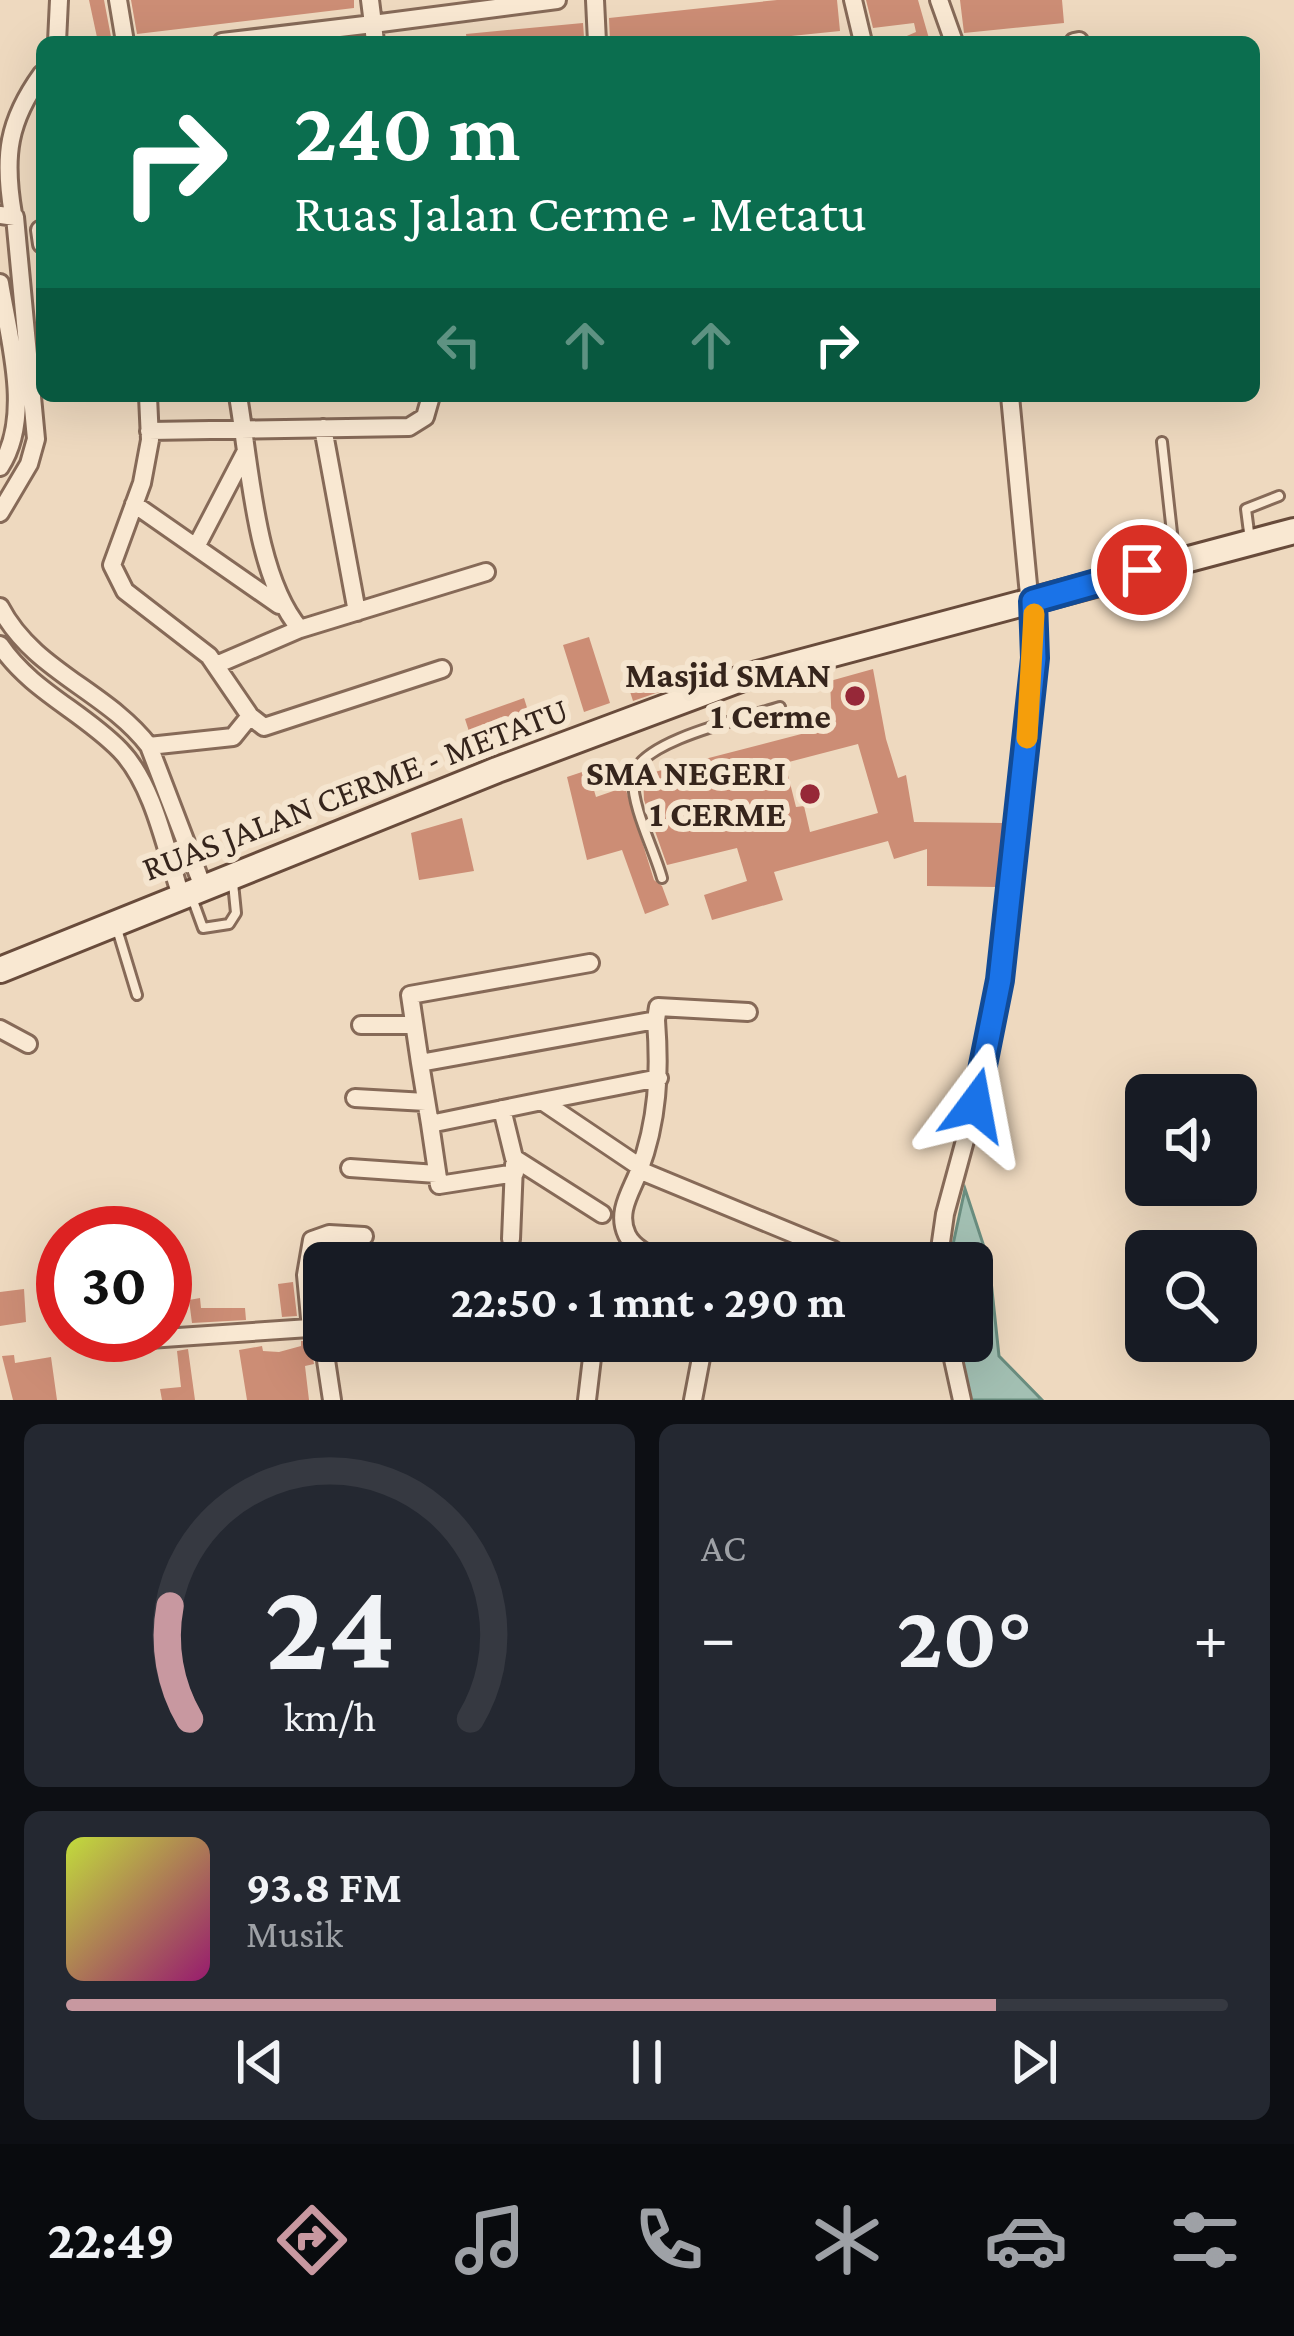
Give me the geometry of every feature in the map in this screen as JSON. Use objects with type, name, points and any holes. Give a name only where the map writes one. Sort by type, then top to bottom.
[{"type":"main road","name":"RUAS JALAN CERME - METATU","points":[[0,970],[746,677],[1294,531]]},
{"type":"street","points":[[57,36],[59,0]]},
{"type":"street","points":[[118,0],[124,36]]},
{"type":"street","points":[[370,0],[374,33]]},
{"type":"street","points":[[323,36],[374,33],[556,0]]},
{"type":"street","points":[[595,0],[597,36]]},
{"type":"street","points":[[853,0],[862,36]]},
{"type":"street","points":[[939,0],[952,36]]},
{"type":"street","points":[[0,467],[15,438],[16,415],[6,277],[8,137],[18,108],[36,82]]},
{"type":"street","points":[[6,277],[36,274]]},
{"type":"street","points":[[0,513],[29,464],[36,439],[35,390],[6,277]]},
{"type":"street","points":[[148,402],[149,430],[134,504],[113,556],[115,577],[216,665],[250,716],[265,728],[442,669]]},
{"type":"street","points":[[239,402],[245,453],[280,605]]},
{"type":"street","points":[[149,430],[409,427],[425,417],[429,402]]},
{"type":"street","points":[[943,1242],[1000,980],[1035,658],[1010,402]]},
{"type":"street","points":[[323,428],[357,612]]},
{"type":"street","points":[[197,545],[245,453]]},
{"type":"street","points":[[134,504],[280,605],[300,629]]},
{"type":"street","points":[[216,665],[300,629],[486,572]]},
{"type":"street","points":[[0,607],[10,627],[55,670],[136,728],[149,746],[192,892]]},
{"type":"street","points":[[0,645],[39,688],[122,752],[192,892]]},
{"type":"street","points":[[39,688],[55,670]]},
{"type":"street","points":[[66,710],[82,690]]},
{"type":"street","points":[[149,746],[233,737],[250,716]]},
{"type":"street","points":[[590,963],[410,995],[439,1185],[514,1166],[602,1214]]},
{"type":"street","points":[[633,1242],[625,1230],[624,1204],[640,1169],[659,1078],[658,1006],[748,1012]]},
{"type":"street","points":[[420,1063],[656,1020]]},
{"type":"street","points":[[361,1025],[414,1025]]},
{"type":"street","points":[[0,1029],[28,1044]]},
{"type":"street","points":[[430,1124],[659,1078]]},
{"type":"street","points":[[355,1097],[426,1102]]},
{"type":"street","points":[[542,1101],[640,1169],[814,1242]]},
{"type":"street","points":[[502,1109],[514,1166],[512,1239]]},
{"type":"street","points":[[350,1168],[437,1174]]},
{"type":"street","points":[[312,1242],[329,1234],[364,1236]]},
{"type":"street","points":[[192,1336],[303,1329]]},
{"type":"street","points":[[325,1362],[332,1400]]},
{"type":"street","points":[[587,1400],[592,1362]]},
{"type":"street","points":[[693,1400],[700,1362]]},
{"type":"street","points":[[954,1362],[962,1400]]},
{"type":"lane","points":[[1162,442],[1175,561]]},
{"type":"lane","points":[[1251,542],[1246,509],[1280,496]]},
{"type":"lane","points":[[666,707],[675,740]]},
{"type":"lane","points":[[662,878],[634,773],[648,755],[675,740],[780,707]]},
{"type":"lane","points":[[192,892],[203,928],[229,924],[236,913],[232,876]]},
{"type":"lane","points":[[115,922],[137,995]]},
{"type":"shaded area","points":[[965,1189],[982,1242],[954,1242]]},
{"type":"shaded area","points":[[993,1300],[999,1356],[1042,1400],[965,1400],[960,1362],[993,1362]]},
{"type":"building","points":[[89,0],[104,0],[111,36],[97,36]]},
{"type":"building","points":[[131,0],[354,0],[354,8],[137,34]]},
{"type":"building","points":[[777,0],[837,0],[840,31],[791,36],[610,36],[609,18]]},
{"type":"building","points":[[866,0],[918,0],[928,36],[907,36],[916,32],[914,23],[873,28]]},
{"type":"building","points":[[960,0],[1062,0],[1064,23],[964,33]]},
{"type":"building","points":[[583,23],[584,36],[466,36]]},
{"type":"building","points":[[589,637],[610,703],[584,712],[563,645]]},
{"type":"building","points":[[873,669],[886,739],[898,778],[906,775],[914,822],[1004,823],[997,887],[927,886],[927,849],[894,859],[888,841],[774,872],[783,900],[712,920],[704,895],[747,881],[737,848],[667,865],[644,800],[643,775],[832,726],[830,681]],"holes":[[[858,744],[878,813],[810,832],[804,806],[796,807],[785,763]]]},
{"type":"building","points":[[655,670],[662,691],[633,701],[626,679]]},
{"type":"building","points":[[524,698],[535,733],[525,736],[518,714],[493,721],[502,748],[477,756],[465,719]]},
{"type":"building","points":[[588,770],[596,797],[625,787],[654,880],[662,886],[669,905],[645,914],[622,850],[587,860],[567,777]]},
{"type":"building","points":[[462,818],[474,871],[419,880],[411,833]]},
{"type":"building","points":[[293,1282],[297,1316],[282,1317],[278,1284]]},
{"type":"building","points":[[24,1289],[26,1322],[0,1326],[0,1292]]},
{"type":"building","points":[[200,1298],[201,1308],[245,1308],[246,1320],[192,1323],[192,1299]]},
{"type":"building","points":[[303,1341],[303,1362],[314,1364],[305,1366],[309,1400],[247,1400],[239,1350],[262,1346],[263,1351],[279,1352],[301,1346]]},
{"type":"building","points":[[14,1355],[15,1363],[52,1362],[57,1400],[13,1400],[2,1356]]},
{"type":"building","points":[[178,1362],[190,1362],[195,1400],[162,1400],[160,1389],[181,1387]]},
{"type":"slow traffic","points":[[1027,738],[1034,614]]},
{"type":"place","name":"Masjid SMAN 1 Cerme","points":[[855,696]]},
{"type":"place","name":"SMA NEGERI 1 CERME","points":[[810,794]]},
{"type":"route","points":[[975,1105],[1000,980],[1035,658],[1033,601],[1142,570]]}]
